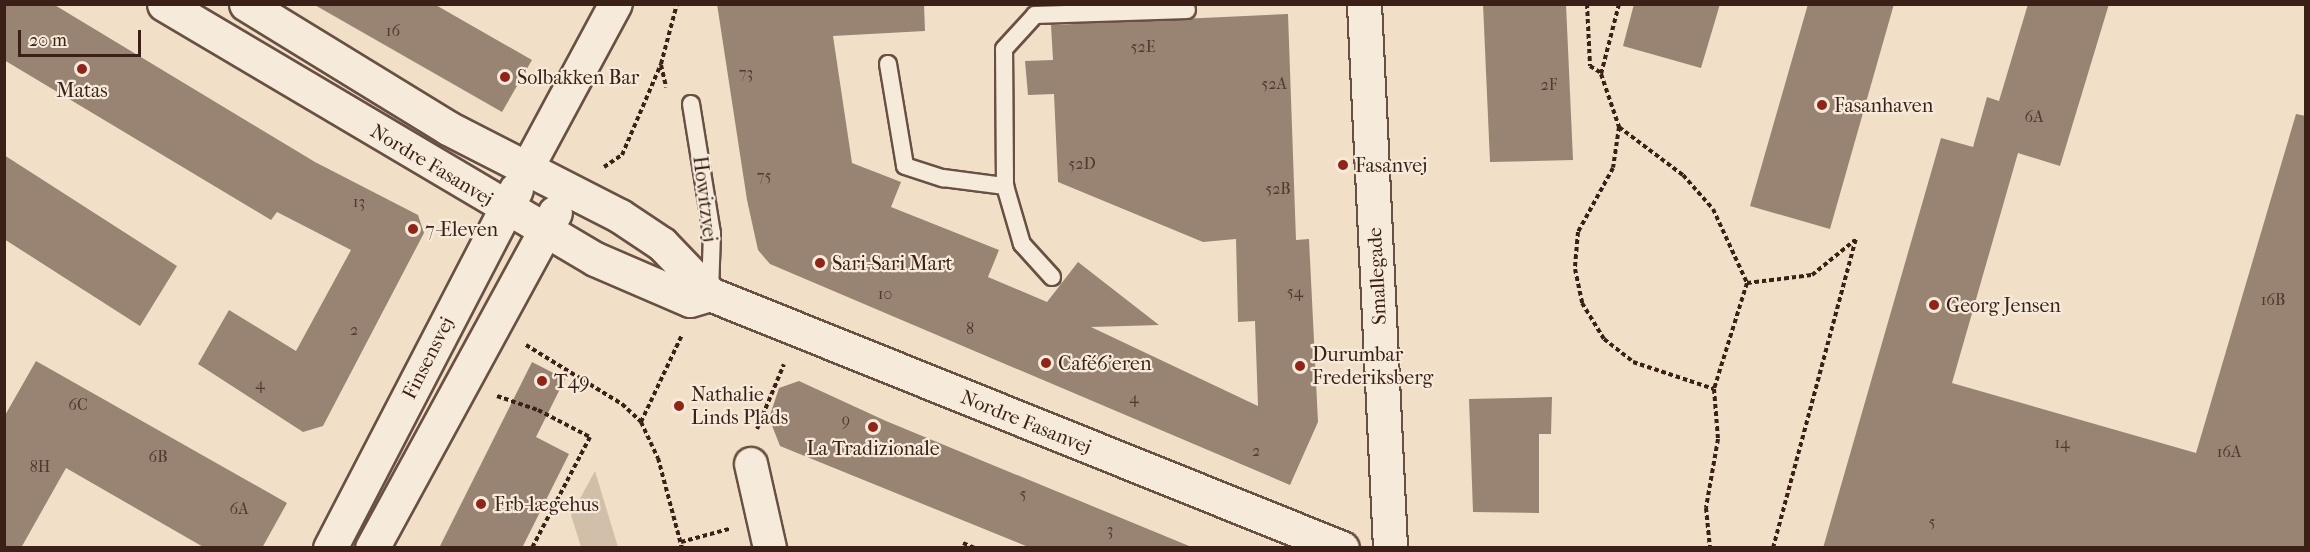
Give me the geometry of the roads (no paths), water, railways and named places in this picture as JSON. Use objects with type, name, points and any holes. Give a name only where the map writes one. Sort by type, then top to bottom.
[{"type":"street","name":"Nordre Fasanvej","points":[[164,4],[506,208],[642,282],[700,297],[801,333],[1342,548]]},
{"type":"street","name":"Nordre Fasanvej","points":[[246,4],[448,128],[568,190],[662,244],[700,297]]},
{"type":"street","points":[[527,169],[616,4]]},
{"type":"street","name":"Smallegade","points":[[1364,4],[1390,548]]},
{"type":"street","name":"Finsensvej","points":[[330,548],[527,169]]},
{"type":"street","name":"Finsensvej","points":[[378,537],[492,325],[568,190]]},
{"type":"street","points":[[751,464],[766,534]]},
{"type":"street","points":[[354,503],[378,537]]},
{"type":"lane","points":[[1052,277],[1022,244],[1005,186],[1004,49],[1035,15],[1187,10]]},
{"type":"lane","points":[[888,63],[905,166],[944,178],[1005,186]]},
{"type":"lane","name":"Howitzvej","points":[[691,104],[712,233],[700,297]]},
{"type":"place","name":"Matas","points":[[82,69]]},
{"type":"place","name":"Solbakken Bar","points":[[505,77]]},
{"type":"place","name":"Fasanhaven","points":[[1822,105]]},
{"type":"place","name":"Fasanvej","points":[[1343,165]]},
{"type":"place","name":"7-Eleven","points":[[413,229]]},
{"type":"place","name":"Sari-Sari Mart","points":[[820,263]]},
{"type":"place","name":"Georg Jensen","points":[[1934,305]]},
{"type":"place","name":"Café6'eren","points":[[1046,363]]},
{"type":"place","name":"Durumbar Frederiksberg","points":[[1300,366]]},
{"type":"place","name":"T49","points":[[542,381]]},
{"type":"place","name":"Nathalie Linds Plads","points":[[679,406]]},
{"type":"place","name":"La Tradizionale","points":[[873,427]]},
{"type":"place","name":"Frb-lægehus","points":[[481,504]]}]
